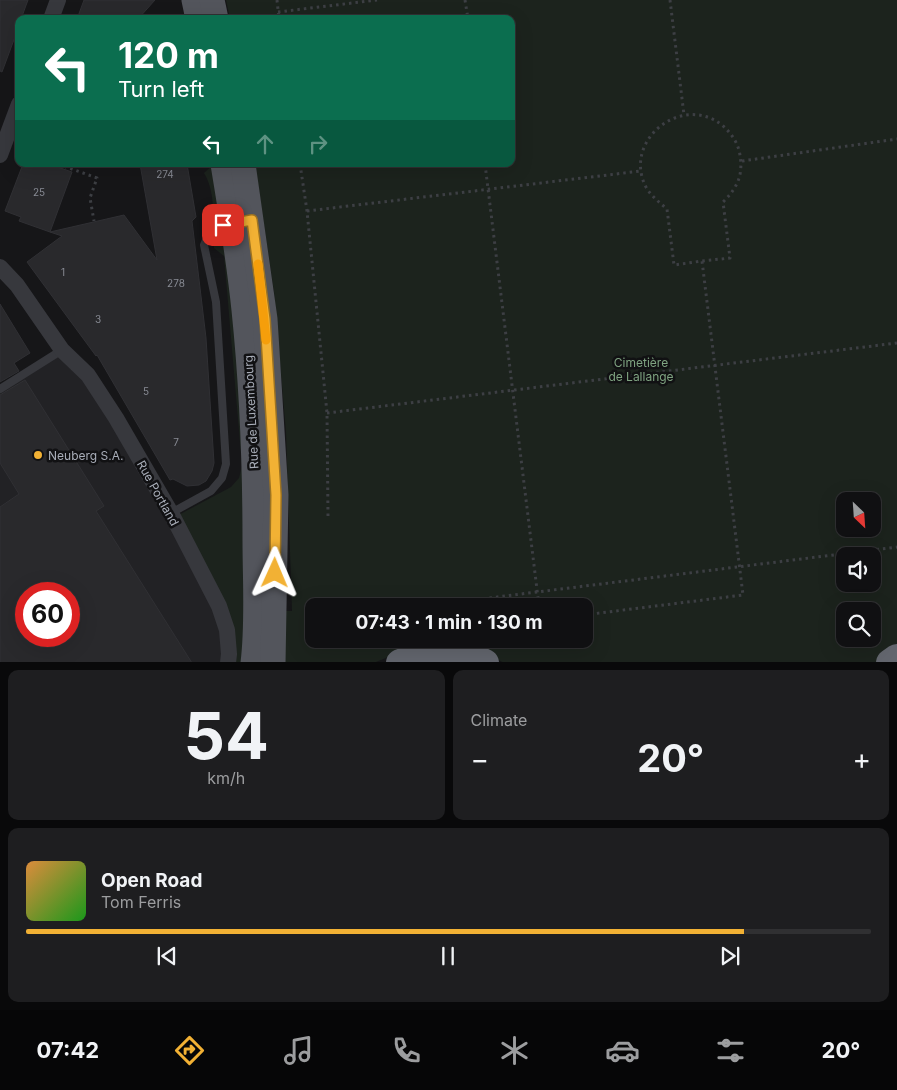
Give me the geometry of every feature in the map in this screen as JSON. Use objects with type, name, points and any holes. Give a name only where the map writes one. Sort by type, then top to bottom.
[{"type":"highway","points":[[400,662],[407,659],[446,655],[485,662]]},
{"type":"highway","points":[[890,662],[897,658]]},
{"type":"main road","points":[[194,0],[197,15]]},
{"type":"main road","points":[[212,0],[215,15]]},
{"type":"main road","name":"Rue de Luxembourg","points":[[224,167],[242,222],[265,319],[276,495],[273,662]]},
{"type":"main road","name":"Rue de Luxembourg","points":[[243,167],[244,311],[254,450],[255,611],[253,662]]},
{"type":"main road","points":[[254,450],[264,497],[265,570],[274,611]]},
{"type":"street","points":[[52,15],[58,0]]},
{"type":"street","points":[[0,155],[15,115]]},
{"type":"street","name":"Rue Portland","points":[[0,267],[17,285],[62,350],[88,375],[116,418],[171,514],[220,606],[226,630],[230,660]]},
{"type":"lane","points":[[171,514],[211,491],[222,478],[226,464],[216,302],[204,245],[212,226],[242,222]]},
{"type":"lane","points":[[0,389],[62,350]]},
{"type":"path","points":[[278,0],[278,15]]},
{"type":"path","points":[[278,12],[377,0]]},
{"type":"path","points":[[466,0],[468,15]]},
{"type":"path","points":[[670,0],[684,115]]},
{"type":"path","points":[[684,115],[700,115],[715,120],[728,131],[737,144],[741,161],[740,176],[735,190],[724,202],[730,258],[674,265],[667,209],[655,199],[646,186],[641,171],[642,156],[647,141],[656,129],[669,120],[684,115]]},
{"type":"path","points":[[741,161],[897,139]]},
{"type":"path","points":[[66,167],[96,178],[90,198],[94,221]]},
{"type":"path","points":[[300,167],[328,413],[328,517]]},
{"type":"path","points":[[485,167],[538,598]]},
{"type":"path","points":[[306,211],[641,171]]},
{"type":"path","points":[[593,614],[743,595],[702,261]]},
{"type":"path","points":[[328,413],[897,342]]},
{"type":"path","points":[[489,598],[897,547]]},
{"type":"shaded area","points":[[62,350],[88,375],[219,606],[228,662],[0,662],[0,389]]},
{"type":"green space","name":"Cimetière de Lallange","points":[[226,0],[897,0],[897,657],[890,662],[502,662],[482,651],[405,650],[376,662],[280,662],[283,611],[292,611],[286,432],[274,292],[255,167],[515,167],[515,15],[229,15]]},
{"type":"green space","points":[[211,167],[215,167],[233,224],[253,662],[228,662],[227,630],[173,518],[231,487],[239,478],[242,466],[224,256],[214,248],[211,190],[204,173]]},
{"type":"building","points":[[0,0],[28,0],[22,15],[15,15],[15,37],[2,72],[0,71]]},
{"type":"building","points":[[84,0],[155,0],[142,15],[78,15]]},
{"type":"building","points":[[22,167],[58,167],[72,172],[50,232],[19,221],[21,217],[5,211]]},
{"type":"building","points":[[141,167],[188,167],[196,217],[192,221],[206,338],[214,463],[206,481],[199,485],[187,486],[173,479],[170,480],[97,355],[27,262],[62,236],[50,232],[124,215],[157,260]]},
{"type":"building","points":[[0,304],[30,353],[14,363],[19,371],[0,382]]},
{"type":"building","points":[[25,380],[104,506],[96,511],[191,662],[0,662],[0,507],[19,494],[0,463],[0,395]]},
{"type":"slow traffic","points":[[258,264],[266,340]]},
{"type":"place","name":"Neuberg S.A.","points":[[38,455]]},
{"type":"route","points":[[223,225],[252,220],[265,319],[276,495],[275,573]]}]
